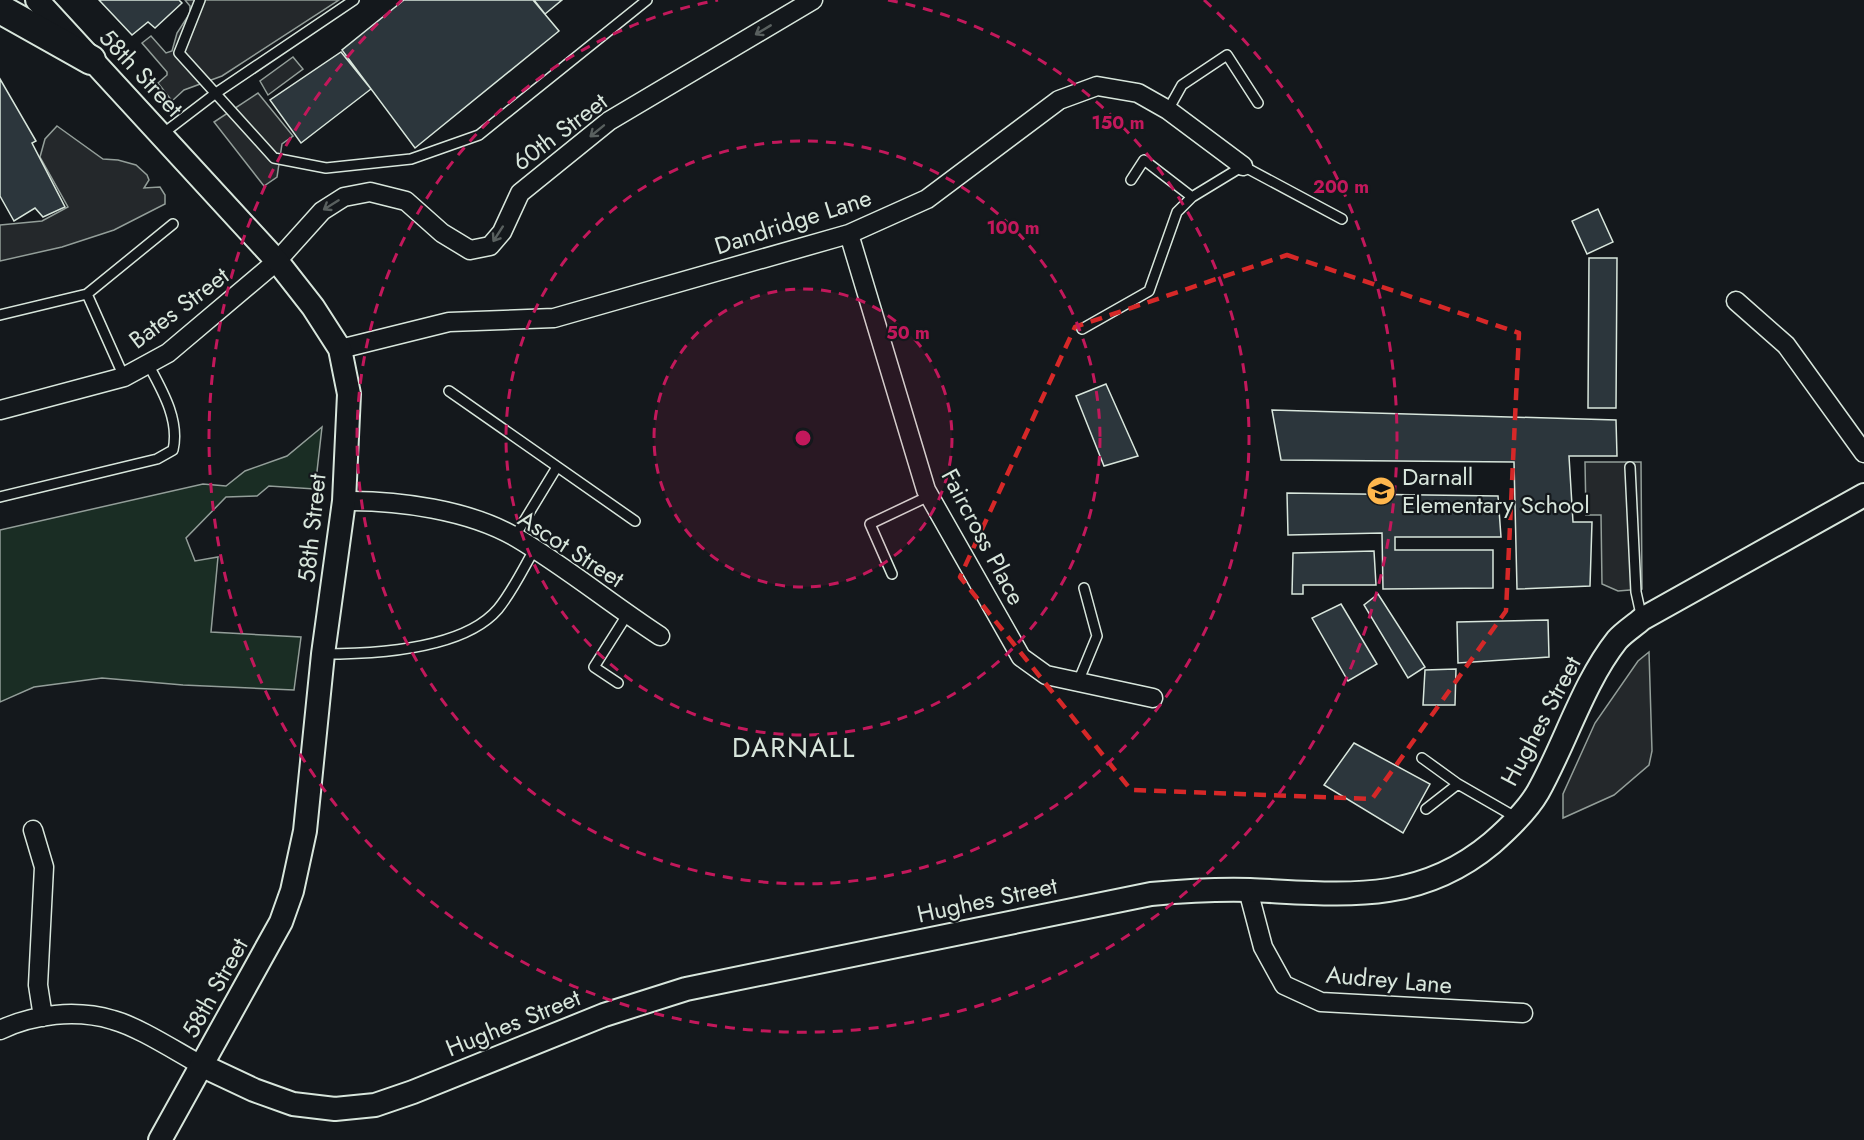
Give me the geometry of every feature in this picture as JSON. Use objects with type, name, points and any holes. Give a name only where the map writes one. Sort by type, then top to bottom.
[{"type":"main road","points":[[0,9],[92,60]]},
{"type":"street","name":"58th Street","points":[[37,0],[277,261],[313,307],[340,349],[349,394],[344,501],[324,654],[305,831],[292,891],[281,922],[160,1140]]},
{"type":"street","name":"60th Street","points":[[277,261],[322,211],[344,197],[370,192],[406,201],[442,233],[470,250],[490,246],[502,232],[520,193],[609,121],[813,0]]},
{"type":"street","name":"Dandridge Lane","points":[[340,349],[449,322],[554,318],[849,234],[927,199],[1059,100],[1097,86],[1138,93],[1168,110],[1243,166]]},
{"type":"street","name":"Faircross Place","points":[[849,234],[929,496],[1021,657],[1046,675],[1153,698]]},
{"type":"street","name":"Bates Street","points":[[0,410],[124,378],[168,353],[277,261]]},
{"type":"street","points":[[1736,301],[1786,345],[1864,453]]},
{"type":"street","name":"Hughes Street","points":[[0,1030],[13,1024],[43,1017],[79,1015],[114,1020],[254,1090],[294,1104],[335,1109],[375,1105],[413,1092],[604,1015],[686,989],[1150,894],[1193,890],[1248,890],[1348,895],[1396,890],[1434,878],[1462,864],[1489,846],[1517,818],[1536,795],[1618,638],[1642,619],[1864,495]]},
{"type":"street","name":"Ascot Street","points":[[344,501],[374,500],[451,511],[515,536],[660,636]]},
{"type":"street","points":[[33,830],[44,867],[38,985],[43,1017]]},
{"type":"street","name":"Audrey Lane","points":[[1248,890],[1263,947],[1284,985],[1322,1002],[1523,1013]]},
{"type":"lane","points":[[200,0],[178,53],[274,158],[326,168],[411,159],[479,135],[647,0]]},
{"type":"lane","points":[[161,135],[216,93],[354,0]]},
{"type":"lane","points":[[1168,110],[1182,85],[1227,55],[1258,103]]},
{"type":"lane","points":[[1131,180],[1144,160],[1192,197]]},
{"type":"lane","points":[[1082,329],[1149,291],[1177,212],[1192,197],[1243,166],[1342,219]]},
{"type":"lane","points":[[0,315],[87,294],[173,224]]},
{"type":"lane","points":[[87,294],[124,378]]},
{"type":"lane","points":[[0,497],[157,459],[173,450],[176,438],[174,424],[161,388],[148,364]]},
{"type":"lane","points":[[449,391],[635,521]]},
{"type":"lane","points":[[1630,466],[1636,592],[1642,619]]},
{"type":"lane","points":[[515,536],[557,467]]},
{"type":"lane","points":[[892,574],[870,524],[929,496]]},
{"type":"lane","points":[[324,654],[395,652],[459,634],[481,624],[498,609],[534,550]]},
{"type":"lane","points":[[1077,682],[1097,636],[1084,588]]},
{"type":"lane","points":[[618,683],[594,667],[627,615]]},
{"type":"lane","points":[[1422,759],[1458,784],[1517,818]]},
{"type":"lane","points":[[1426,809],[1458,784]]},
{"type":"highlighted area","points":[[1287,255],[1519,333],[1506,611],[1372,799],[1131,790],[960,577],[1075,327]]},
{"type":"green space","points":[[322,427],[315,489],[269,486],[257,496],[226,497],[186,538],[195,561],[218,557],[211,632],[301,637],[294,690],[183,685],[102,678],[34,687],[0,702],[0,530],[203,484],[226,486],[245,471],[287,456]]},
{"type":"shaded area","points":[[185,0],[339,0],[222,76],[184,90],[172,101],[158,83],[167,75],[167,72],[142,43],[151,36],[166,53],[172,51],[177,33],[190,13],[190,6]]},
{"type":"shaded area","points":[[293,57],[303,69],[268,95],[260,81]]},
{"type":"shaded area","points":[[258,93],[293,136],[282,144],[277,177],[264,186],[214,122]]},
{"type":"shaded area","points":[[57,126],[103,159],[136,165],[149,180],[144,188],[160,187],[165,195],[165,204],[114,230],[62,247],[0,261],[0,225],[42,221],[68,207],[40,157],[45,139]]},
{"type":"shaded area","points":[[1585,462],[1641,462],[1642,589],[1618,591],[1602,584],[1601,515],[1586,515]]},
{"type":"shaded area","points":[[1649,652],[1652,751],[1649,765],[1614,795],[1563,818],[1563,794],[1595,723],[1638,661]]},
{"type":"building","points":[[99,0],[179,0],[182,3],[155,28],[148,22],[132,35]]},
{"type":"building","points":[[404,0],[533,0],[559,31],[415,148],[342,50]]},
{"type":"building","points":[[534,0],[562,0],[545,14]]},
{"type":"building","points":[[341,52],[371,89],[301,143],[270,100]]},
{"type":"building","points":[[0,79],[36,141],[32,143],[65,207],[43,217],[35,208],[14,221],[0,196]]},
{"type":"building","points":[[1598,209],[1613,242],[1587,254],[1572,221]]},
{"type":"building","points":[[1589,258],[1617,258],[1616,408],[1588,408]]},
{"type":"building","points":[[1106,384],[1138,456],[1104,466],[1076,396]]},
{"type":"building","points":[[1272,410],[1616,420],[1617,456],[1569,456],[1573,522],[1592,522],[1590,586],[1517,589],[1514,462],[1281,460]]},
{"type":"building","points":[[1287,493],[1498,496],[1501,537],[1395,537],[1395,550],[1493,550],[1493,588],[1383,589],[1382,533],[1288,535]]},
{"type":"building","points":[[1374,551],[1376,585],[1303,585],[1303,594],[1292,594],[1293,553]]},
{"type":"building","points":[[1378,594],[1425,667],[1408,678],[1364,605]]},
{"type":"building","points":[[1341,604],[1377,664],[1348,681],[1312,618]]},
{"type":"building","points":[[1548,620],[1549,657],[1458,663],[1457,622]]},
{"type":"building","points":[[1456,669],[1455,705],[1423,705],[1425,670]]},
{"type":"building","points":[[1354,743],[1430,784],[1403,833],[1324,785]]},
{"type":"place","name":"Darnall Elementary School","points":[[1381,491]]},
{"type":"district","name":"DARNALL","points":[[794,748]]}]
